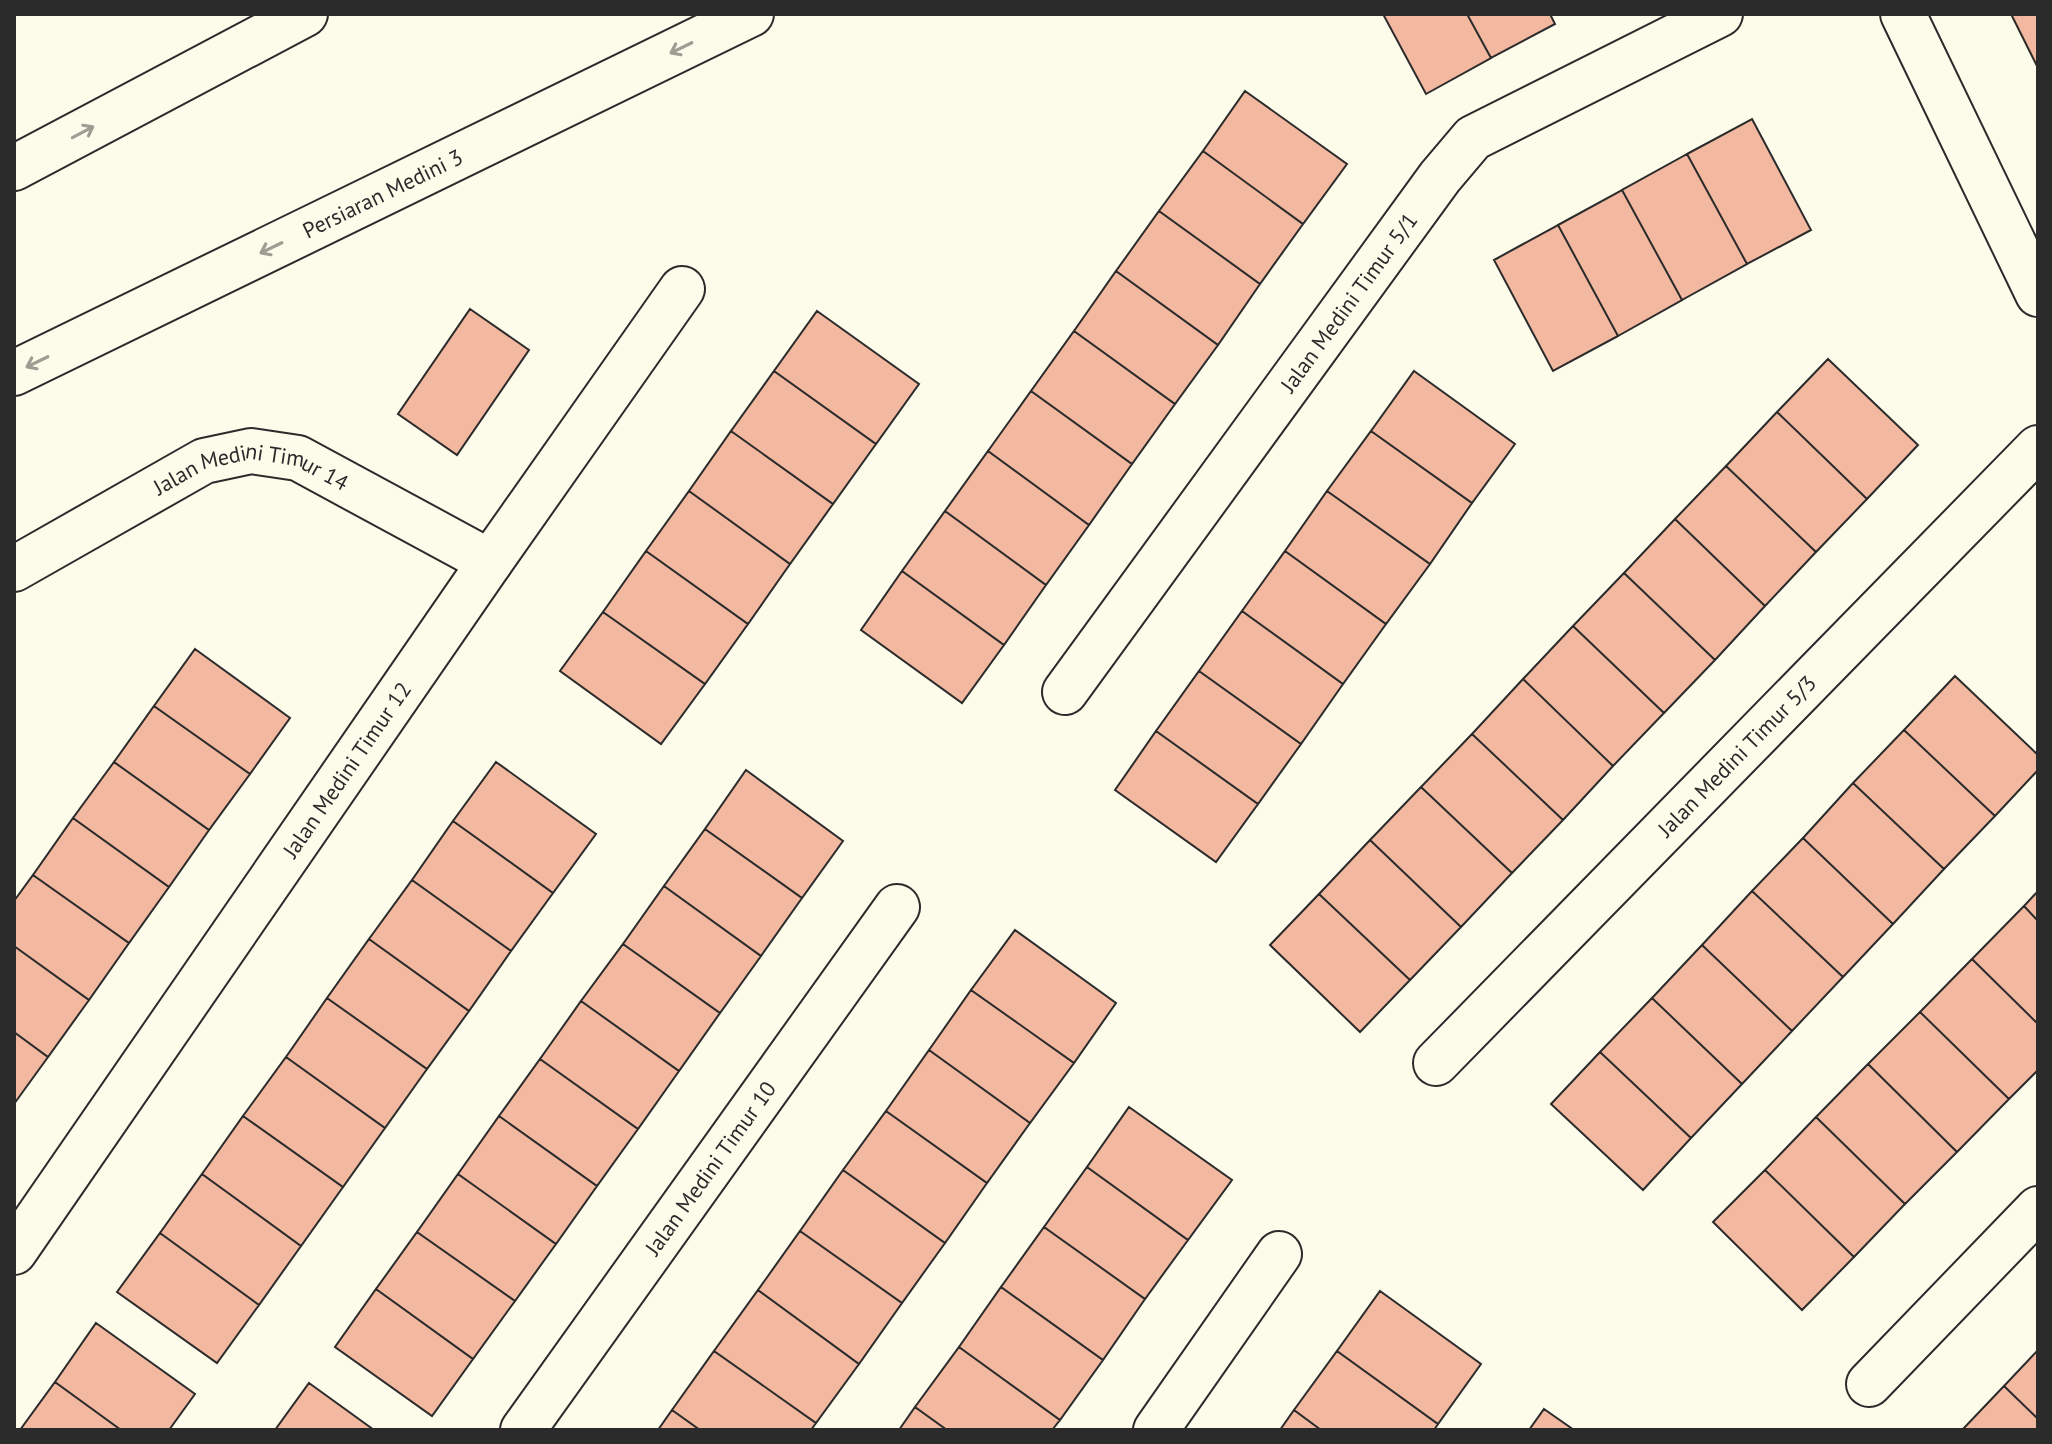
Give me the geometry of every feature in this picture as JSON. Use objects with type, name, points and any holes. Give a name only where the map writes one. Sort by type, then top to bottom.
[{"type":"street","points":[[14,168],[305,14]]},
{"type":"street","name":"Persiaran Medini 3","points":[[14,373],[751,14]]},
{"type":"street","name":"Jalan Medini Timur 5/1","points":[[1065,692],[1440,177],[1473,138],[1720,14]]},
{"type":"street","points":[[1903,14],[2038,294]]},
{"type":"street","name":"Jalan Medini Timur 12","points":[[14,1252],[682,289]]},
{"type":"street","name":"Jalan Medini Timur 5/3","points":[[1436,1063],[2038,448]]},
{"type":"street","name":"Jalan Medini Timur 14","points":[[14,569],[204,461],[251,451],[298,458],[490,562]]},
{"type":"street","name":"Jalan Medini Timur 10","points":[[523,1430],[897,907]]},
{"type":"street","points":[[1869,1384],[2038,1209]]},
{"type":"street","points":[[1156,1430],[1279,1254]]},
{"type":"building","points":[[1383,14],[1467,14],[1491,58],[1426,94]]},
{"type":"building","points":[[1467,14],[1550,14],[1555,24],[1491,58]]},
{"type":"building","points":[[2011,14],[2038,14],[2038,68]]},
{"type":"building","points":[[1245,91],[1347,164],[1303,224],[1203,151]]},
{"type":"building","points":[[1752,119],[1811,230],[1747,264],[1687,154]]},
{"type":"building","points":[[1203,151],[1303,224],[1260,284],[1159,211]]},
{"type":"building","points":[[1687,154],[1747,264],[1682,300],[1622,190]]},
{"type":"building","points":[[1622,190],[1682,300],[1618,336],[1558,225]]},
{"type":"building","points":[[1159,211],[1260,284],[1218,345],[1116,271]]},
{"type":"building","points":[[1558,225],[1618,336],[1553,371],[1494,260]]},
{"type":"building","points":[[1116,271],[1218,345],[1175,404],[1074,331]]},
{"type":"building","points":[[470,309],[529,350],[457,455],[398,414]]},
{"type":"building","points":[[817,311],[919,384],[876,444],[774,371]]},
{"type":"building","points":[[1074,331],[1175,404],[1132,464],[1031,391]]},
{"type":"building","points":[[1828,359],[1918,445],[1867,499],[1777,412]]},
{"type":"building","points":[[774,371],[876,444],[833,504],[731,431]]},
{"type":"building","points":[[1414,371],[1515,444],[1472,503],[1371,431]]},
{"type":"building","points":[[1031,391],[1132,464],[1089,525],[988,451]]},
{"type":"building","points":[[1777,412],[1867,499],[1816,552],[1726,466]]},
{"type":"building","points":[[731,431],[833,504],[790,564],[689,491]]},
{"type":"building","points":[[1371,431],[1472,503],[1430,564],[1327,491]]},
{"type":"building","points":[[988,451],[1089,525],[1046,585],[945,511]]},
{"type":"building","points":[[1726,466],[1816,552],[1765,606],[1675,519]]},
{"type":"building","points":[[689,491],[790,564],[748,624],[646,551]]},
{"type":"building","points":[[1327,491],[1430,564],[1386,624],[1285,551]]},
{"type":"building","points":[[945,511],[1046,585],[1004,645],[902,571]]},
{"type":"building","points":[[1675,519],[1765,606],[1715,660],[1624,573]]},
{"type":"building","points":[[646,551],[748,624],[705,684],[603,612]]},
{"type":"building","points":[[1285,551],[1386,624],[1343,684],[1242,611]]},
{"type":"building","points":[[902,571],[1004,645],[962,703],[861,630]]},
{"type":"building","points":[[1624,573],[1715,660],[1664,713],[1573,626]]},
{"type":"building","points":[[1242,611],[1343,684],[1301,744],[1199,671]]},
{"type":"building","points":[[603,612],[705,684],[661,744],[560,671]]},
{"type":"building","points":[[1573,626],[1664,713],[1613,766],[1523,679]]},
{"type":"building","points":[[195,649],[290,718],[250,774],[154,706]]},
{"type":"building","points":[[1199,671],[1301,744],[1258,804],[1156,731]]},
{"type":"building","points":[[1955,676],[2038,755],[2038,770],[1995,816],[1904,730]]},
{"type":"building","points":[[1523,679],[1613,766],[1563,820],[1472,734]]},
{"type":"building","points":[[154,706],[250,774],[209,830],[114,762]]},
{"type":"building","points":[[1904,730],[1995,816],[1944,869],[1853,783]]},
{"type":"building","points":[[1156,731],[1258,804],[1216,862],[1115,790]]},
{"type":"building","points":[[1472,734],[1563,820],[1512,873],[1421,787]]},
{"type":"building","points":[[114,762],[209,830],[169,887],[73,818]]},
{"type":"building","points":[[496,762],[596,834],[553,893],[453,821]]},
{"type":"building","points":[[746,770],[843,841],[802,898],[705,829]]},
{"type":"building","points":[[1853,783],[1944,869],[1893,924],[1803,838]]},
{"type":"building","points":[[1421,787],[1512,873],[1461,927],[1370,840]]},
{"type":"building","points":[[73,818],[169,887],[129,943],[33,875]]},
{"type":"building","points":[[453,821],[553,893],[511,951],[412,880]]},
{"type":"building","points":[[705,829],[802,898],[761,956],[664,886]]},
{"type":"building","points":[[1803,838],[1893,924],[1843,977],[1752,891]]},
{"type":"building","points":[[1370,840],[1461,927],[1410,980],[1319,894]]},
{"type":"building","points":[[33,875],[129,943],[89,1000],[14,946],[14,901]]},
{"type":"building","points":[[412,880],[511,951],[469,1011],[369,939]]},
{"type":"building","points":[[664,886],[761,956],[720,1013],[623,944]]},
{"type":"building","points":[[1752,891],[1843,977],[1792,1031],[1702,945]]},
{"type":"building","points":[[2038,891],[2038,921],[2024,906]]},
{"type":"building","points":[[1319,894],[1410,980],[1360,1032],[1270,945]]},
{"type":"building","points":[[2024,906],[2038,921],[2038,1024],[1972,959]]},
{"type":"building","points":[[1015,930],[1116,1003],[1074,1063],[971,990]]},
{"type":"building","points":[[369,939],[469,1011],[427,1069],[327,998]]},
{"type":"building","points":[[623,944],[720,1013],[679,1071],[581,1001]]},
{"type":"building","points":[[1702,945],[1792,1031],[1742,1084],[1652,998]]},
{"type":"building","points":[[14,946],[89,1000],[48,1057],[14,1032]]},
{"type":"building","points":[[1972,959],[2038,1024],[2038,1070],[2009,1099],[1920,1012]]},
{"type":"building","points":[[971,990],[1074,1063],[1030,1123],[929,1050]]},
{"type":"building","points":[[327,998],[427,1069],[385,1128],[286,1057]]},
{"type":"building","points":[[1652,998],[1742,1084],[1691,1138],[1600,1052]]},
{"type":"building","points":[[581,1001],[679,1071],[638,1129],[540,1059]]},
{"type":"building","points":[[1920,1012],[2009,1099],[1957,1152],[1868,1064]]},
{"type":"building","points":[[14,1032],[48,1057],[14,1104]]},
{"type":"building","points":[[929,1050],[1030,1123],[987,1183],[886,1111]]},
{"type":"building","points":[[1600,1052],[1691,1138],[1643,1190],[1551,1104]]},
{"type":"building","points":[[286,1057],[385,1128],[343,1187],[243,1116]]},
{"type":"building","points":[[540,1059],[638,1129],[597,1186],[499,1116]]},
{"type":"building","points":[[1868,1064],[1957,1152],[1905,1204],[1816,1117]]},
{"type":"building","points":[[1129,1107],[1232,1180],[1188,1240],[1087,1167]]},
{"type":"building","points":[[886,1111],[987,1183],[945,1243],[843,1170]]},
{"type":"building","points":[[243,1116],[343,1187],[301,1246],[202,1174]]},
{"type":"building","points":[[499,1116],[597,1186],[556,1244],[458,1174]]},
{"type":"building","points":[[1816,1117],[1905,1204],[1854,1257],[1765,1170]]},
{"type":"building","points":[[1087,1167],[1188,1240],[1145,1299],[1044,1227]]},
{"type":"building","points":[[843,1170],[945,1243],[902,1303],[800,1231]]},
{"type":"building","points":[[1765,1170],[1854,1257],[1802,1310],[1713,1222]]},
{"type":"building","points":[[202,1174],[301,1246],[259,1305],[160,1233]]},
{"type":"building","points":[[458,1174],[556,1244],[515,1301],[417,1232]]},
{"type":"building","points":[[1044,1227],[1145,1299],[1103,1360],[1001,1287]]},
{"type":"building","points":[[800,1231],[902,1303],[859,1364],[758,1290]]},
{"type":"building","points":[[417,1232],[515,1301],[473,1359],[376,1289]]},
{"type":"building","points":[[160,1233],[259,1305],[217,1363],[117,1292]]},
{"type":"building","points":[[1001,1287],[1103,1360],[1060,1420],[959,1347]]},
{"type":"building","points":[[376,1289],[473,1359],[432,1416],[335,1347]]},
{"type":"building","points":[[758,1290],[859,1364],[816,1423],[714,1351]]},
{"type":"building","points":[[1380,1291],[1481,1364],[1438,1424],[1337,1351]]},
{"type":"building","points":[[96,1323],[195,1394],[169,1430],[121,1430],[55,1382]]},
{"type":"building","points":[[959,1347],[1060,1420],[1052,1430],[947,1430],[915,1407]]},
{"type":"building","points":[[2038,1350],[2038,1419],[2004,1386]]},
{"type":"building","points":[[714,1351],[816,1423],[811,1430],[700,1430],[672,1410]]},
{"type":"building","points":[[1337,1351],[1438,1424],[1434,1430],[1321,1430],[1294,1410]]},
{"type":"building","points":[[55,1382],[121,1430],[20,1430]]},
{"type":"building","points":[[309,1383],[374,1430],[275,1430]]},
{"type":"building","points":[[2004,1386],[2038,1419],[2038,1430],[1962,1430]]},
{"type":"building","points":[[915,1407],[947,1430],[899,1430]]},
{"type":"building","points":[[1544,1409],[1574,1430],[1529,1430]]},
{"type":"building","points":[[672,1410],[700,1430],[658,1430]]},
{"type":"building","points":[[1294,1410],[1321,1430],[1280,1430]]}]
